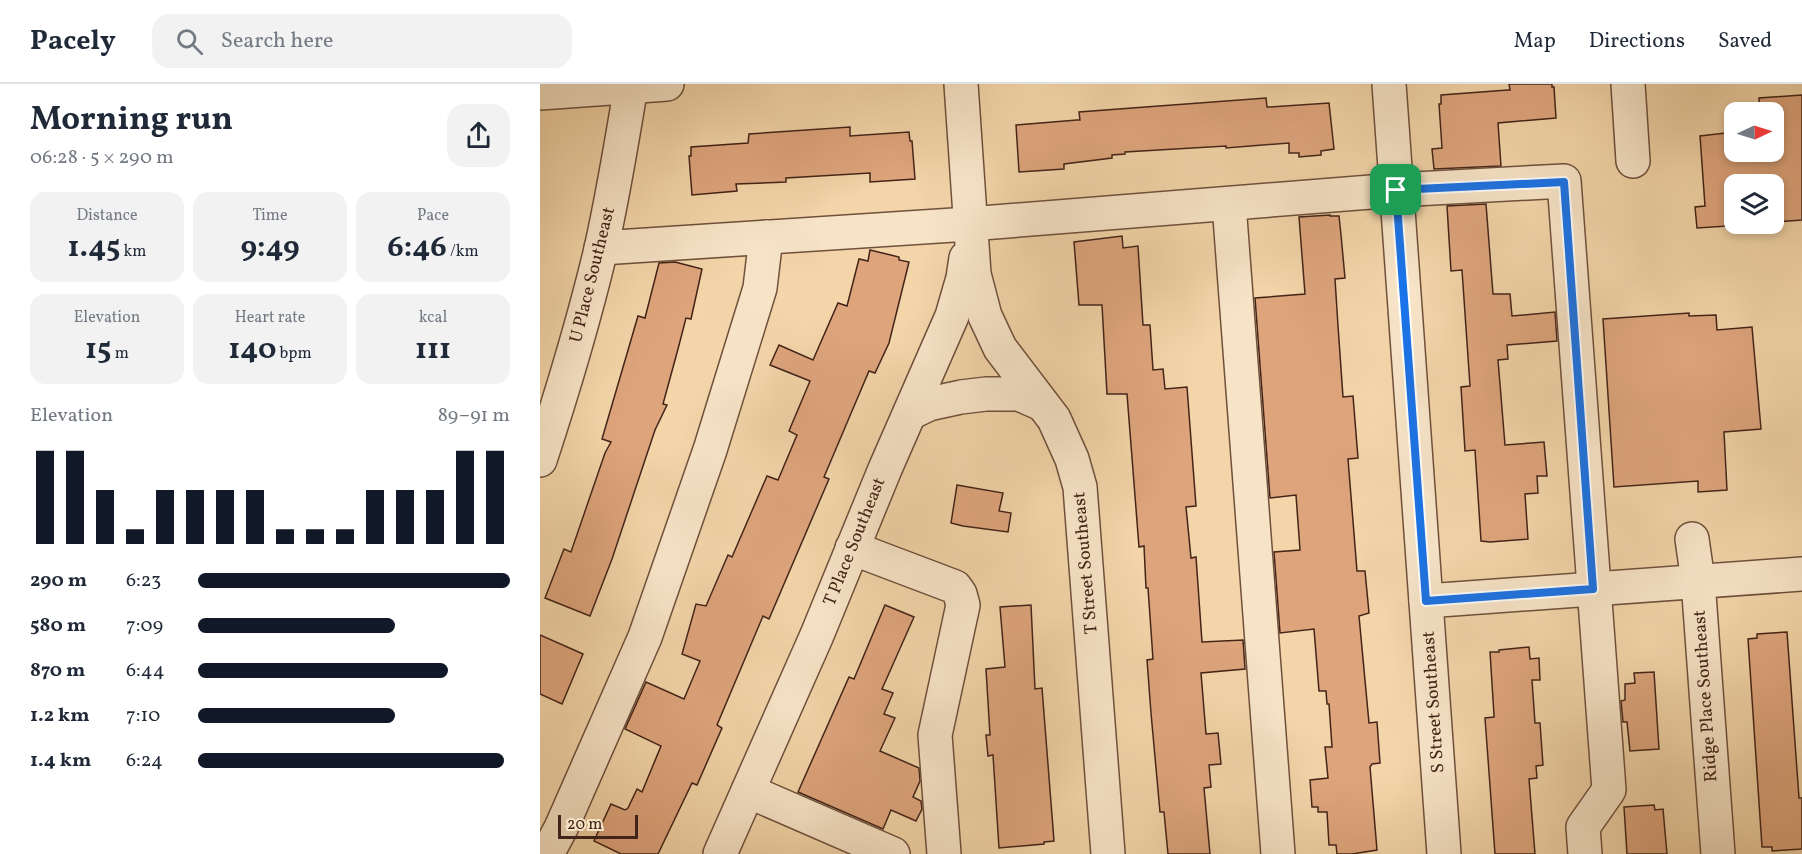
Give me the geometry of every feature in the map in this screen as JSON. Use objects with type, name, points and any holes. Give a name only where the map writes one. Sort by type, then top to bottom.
[{"type":"street","points":[[540,93],[667,84]]},
{"type":"street","name":"T Street Southeast","points":[[961,84],[974,274],[985,316],[1000,348],[1054,419],[1072,459],[1080,487],[1108,854]]},
{"type":"street","name":"S Street Southeast","points":[[1389,84],[1444,854]]},
{"type":"street","points":[[1628,84],[1633,161]]},
{"type":"street","name":"U Place Southeast","points":[[540,460],[568,372],[601,248],[632,86]]},
{"type":"street","points":[[601,248],[969,224],[1396,190],[1564,182],[1609,790],[1583,827],[1585,854]]},
{"type":"street","points":[[1229,204],[1278,854]]},
{"type":"street","name":"T Place Southeast","points":[[720,854],[952,316],[963,278],[969,224]]},
{"type":"street","points":[[547,854],[561,828],[645,637],[711,450],[760,288],[766,237]]},
{"type":"street","points":[[910,412],[929,404],[986,394],[1019,394],[1042,404]]},
{"type":"street","name":"Ridge Place Southeast","points":[[1692,539],[1698,581],[1718,854]]},
{"type":"street","points":[[852,548],[955,587],[960,594],[963,604],[935,735],[944,854]]},
{"type":"street","points":[[1426,601],[1802,574]]},
{"type":"street","points":[[748,791],[893,854]]},
{"type":"building","points":[[1509,84],[1552,84],[1556,118],[1498,123],[1501,166],[1434,169],[1432,149],[1442,148],[1439,104],[1441,104],[1441,95],[1510,90]]},
{"type":"building","points":[[1802,95],[1802,220],[1784,221],[1784,174],[1724,174],[1724,226],[1697,228],[1695,207],[1705,206],[1700,136],[1724,133],[1724,162],[1784,162],[1784,102],[1759,102],[1759,98]]},
{"type":"building","points":[[1266,98],[1267,107],[1329,103],[1334,149],[1321,151],[1321,155],[1299,157],[1299,153],[1289,153],[1289,143],[1125,152],[1125,154],[1112,155],[1112,158],[1064,164],[1064,169],[1019,172],[1016,125],[1080,120],[1079,112]]},
{"type":"building","points":[[850,127],[850,136],[909,132],[910,141],[912,141],[915,179],[870,182],[870,173],[786,178],[786,182],[736,184],[737,191],[692,195],[689,156],[691,156],[691,147],[748,143],[749,134]]},
{"type":"building","points":[[1486,204],[1493,294],[1510,294],[1512,316],[1555,312],[1557,341],[1507,345],[1508,359],[1498,360],[1505,445],[1544,442],[1547,476],[1537,476],[1538,493],[1525,494],[1528,539],[1490,542],[1481,541],[1475,450],[1465,451],[1461,387],[1470,386],[1462,270],[1451,271],[1447,206]]},
{"type":"building","points":[[1339,216],[1345,278],[1335,279],[1343,397],[1353,396],[1358,458],[1348,459],[1357,571],[1365,571],[1369,613],[1359,616],[1369,723],[1377,722],[1380,763],[1372,764],[1370,767],[1377,850],[1352,854],[1337,854],[1336,845],[1329,845],[1327,812],[1318,812],[1318,807],[1312,807],[1310,780],[1328,778],[1325,747],[1332,747],[1326,691],[1319,691],[1314,629],[1280,633],[1274,552],[1300,550],[1296,495],[1270,498],[1255,298],[1305,294],[1299,217]]},
{"type":"building","points":[[1122,236],[1123,248],[1138,246],[1143,325],[1150,325],[1153,370],[1163,369],[1165,389],[1187,387],[1196,506],[1186,507],[1191,558],[1196,557],[1202,642],[1243,640],[1245,669],[1201,673],[1206,734],[1218,733],[1221,764],[1209,765],[1211,787],[1204,788],[1210,854],[1168,854],[1164,812],[1160,812],[1151,713],[1147,660],[1153,659],[1148,588],[1146,588],[1144,546],[1139,547],[1127,394],[1107,394],[1102,305],[1079,305],[1074,242]]},
{"type":"building","points":[[870,250],[899,257],[899,260],[909,262],[889,343],[875,373],[869,371],[824,477],[829,479],[769,619],[763,616],[717,725],[722,728],[697,785],[692,783],[658,854],[621,854],[594,841],[611,804],[625,810],[637,789],[642,792],[661,746],[625,729],[646,682],[684,699],[700,661],[682,654],[696,604],[706,606],[728,555],[732,557],[767,476],[778,480],[797,435],[789,431],[810,381],[770,365],[779,345],[813,360],[838,303],[847,306],[859,259],[868,261]]},
{"type":"building","points":[[675,262],[702,269],[691,319],[686,318],[663,404],[667,405],[655,430],[612,559],[590,616],[545,598],[564,549],[571,552],[605,453],[611,442],[602,439],[638,316],[645,318],[659,263]]},
{"type":"building","points":[[1689,313],[1689,316],[1716,315],[1717,330],[1752,327],[1761,429],[1724,432],[1727,490],[1698,492],[1698,481],[1614,487],[1603,319]]},
{"type":"building","points":[[957,485],[1003,493],[999,511],[1011,513],[1008,532],[951,523]]},
{"type":"building","points":[[885,605],[914,617],[882,689],[893,693],[884,714],[895,718],[880,751],[919,768],[920,781],[913,797],[921,801],[922,809],[916,821],[891,810],[883,829],[798,792],[849,677],[854,679]]},
{"type":"building","points":[[1031,605],[1035,689],[1042,688],[1054,841],[999,848],[993,755],[988,756],[986,735],[990,735],[986,669],[1005,667],[1000,607]]},
{"type":"building","points":[[1787,632],[1799,798],[1802,798],[1802,849],[1772,851],[1772,847],[1762,847],[1748,639],[1757,638],[1757,634]]},
{"type":"building","points":[[540,635],[583,654],[562,704],[540,694]]},
{"type":"building","points":[[1529,647],[1530,659],[1539,658],[1540,680],[1532,680],[1535,723],[1540,723],[1543,765],[1536,766],[1537,778],[1529,779],[1535,854],[1495,854],[1485,718],[1494,717],[1490,652]]},
{"type":"building","points":[[1654,672],[1659,749],[1630,751],[1627,722],[1623,722],[1621,701],[1625,700],[1625,684],[1635,683],[1634,673]]},
{"type":"building","points":[[1654,805],[1655,810],[1663,809],[1667,854],[1627,854],[1624,807]]},
{"type":"route","points":[[1564,182],[1593,589],[1426,601],[1396,190],[1564,182]]}]
